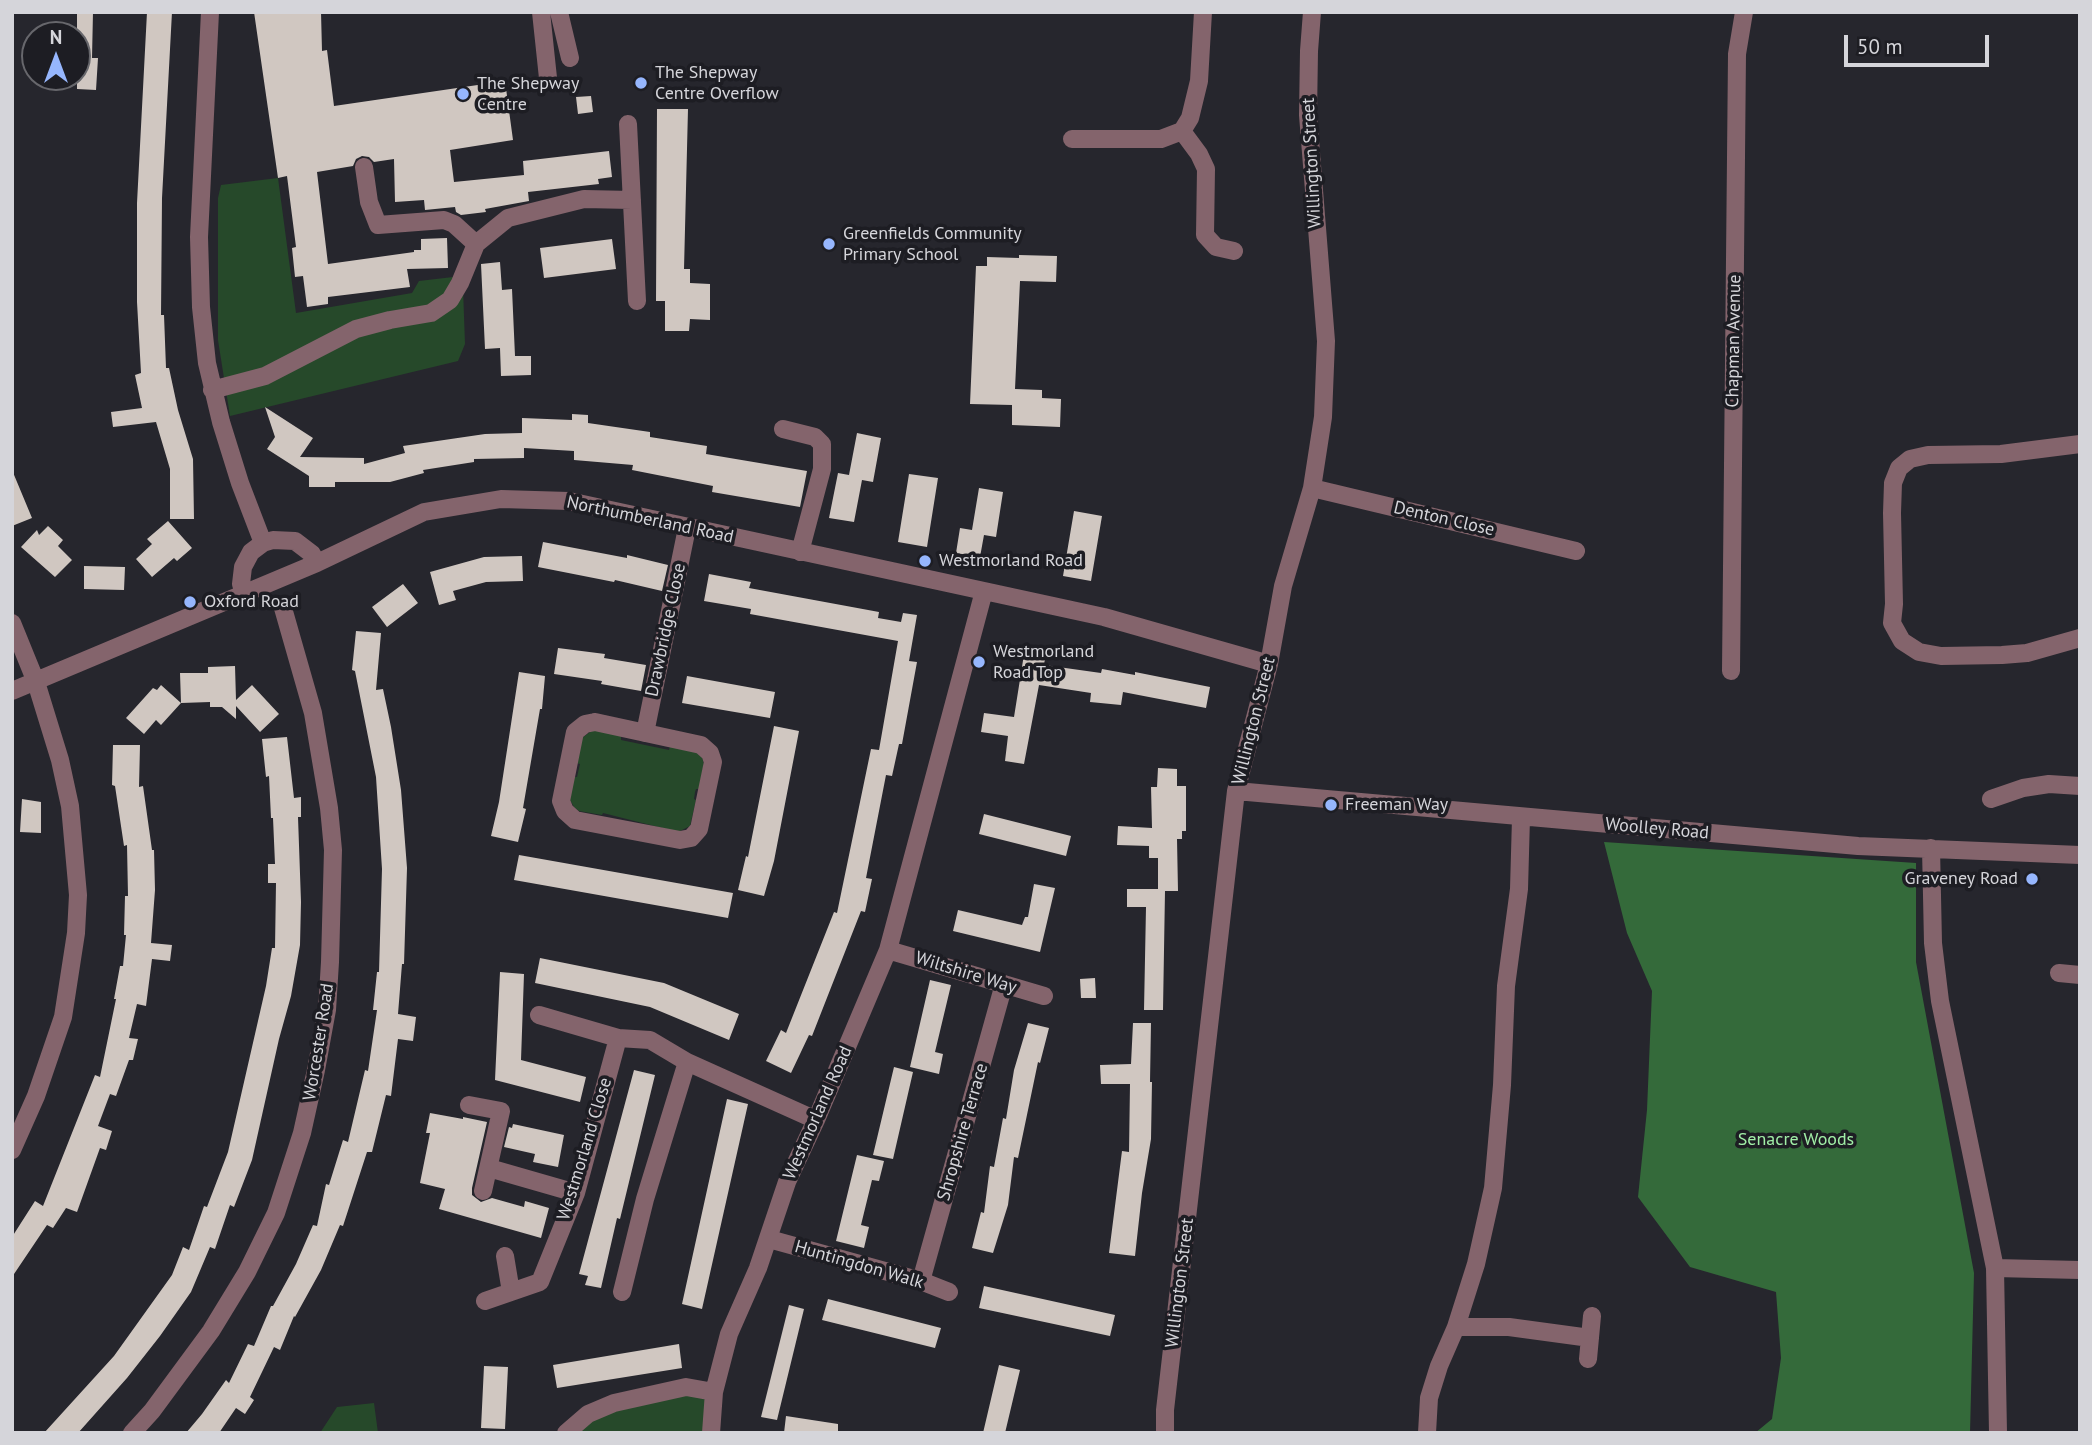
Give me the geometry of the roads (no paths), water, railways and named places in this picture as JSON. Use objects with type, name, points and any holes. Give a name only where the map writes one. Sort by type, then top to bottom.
[{"type":"street","points":[[210,12],[199,272],[204,335],[212,390],[240,483],[263,542]]},
{"type":"street","points":[[541,12],[548,78]]},
{"type":"street","points":[[559,12],[570,58]]},
{"type":"street","points":[[1072,139],[1161,139],[1182,131],[1189,118],[1199,81],[1203,12]]},
{"type":"street","name":"Willington Street","points":[[1165,1433],[1165,1410],[1236,791],[1269,664],[1283,586],[1312,488],[1323,417],[1326,341],[1308,115],[1312,12]]},
{"type":"street","name":"Chapman Avenue","points":[[1731,671],[1737,54],[1744,12]]},
{"type":"street","points":[[628,124],[637,301]]},
{"type":"street","points":[[1182,131],[1206,169],[1205,234],[1216,247],[1234,251]]},
{"type":"street","points":[[364,167],[369,202],[378,225],[444,220],[454,224],[476,244]]},
{"type":"street","points":[[212,390],[265,376],[356,329],[431,313],[450,300],[476,244],[508,218],[584,199],[632,200]]},
{"type":"street","points":[[783,429],[815,436],[821,444],[821,469],[800,552]]},
{"type":"street","points":[[2080,443],[2001,454],[1928,455],[1910,459],[1899,468],[1893,483],[1892,623],[1902,641],[1919,652],[1941,656],[2027,653],[2080,638]]},
{"type":"street","name":"Denton Close","points":[[1312,488],[1576,551]]},
{"type":"street","name":"Northumberland Road","points":[[12,691],[317,563],[424,512],[500,499],[569,501],[1104,617],[1269,664]]},
{"type":"street","name":"Drawbridge Close","points":[[645,733],[687,528]]},
{"type":"street","points":[[244,594],[241,584],[243,567],[251,552],[263,542],[295,541],[312,554],[317,563]]},
{"type":"street","name":"Westmorland Road","points":[[711,1433],[715,1392],[729,1334],[769,1239],[787,1182],[888,950],[984,591]]},
{"type":"street","name":"Worcester Road","points":[[132,1433],[152,1411],[211,1331],[247,1272],[280,1202],[302,1133],[318,1061],[327,1010],[333,910],[331,829],[313,713],[283,608]]},
{"type":"street","points":[[12,624],[36,682],[60,760],[67,794],[78,895],[76,933],[63,1017],[36,1096],[12,1150]]},
{"type":"street","points":[[596,722],[645,733],[701,745],[710,752],[713,762],[699,830],[691,838],[680,840],[575,820],[565,811],[561,801],[575,732],[585,724],[596,722]]},
{"type":"street","points":[[1991,799],[2049,783],[2080,786]]},
{"type":"street","name":"Woolley Road","points":[[1236,791],[1858,846],[2080,855]]},
{"type":"street","points":[[1427,1433],[1429,1398],[1476,1264],[1493,1188],[1502,1085],[1506,986],[1519,889],[1521,818]]},
{"type":"street","points":[[1931,848],[1933,943],[1940,1001],[1994,1268],[1998,1433]]},
{"type":"street","name":"Wiltshire Way","points":[[888,950],[1044,996]]},
{"type":"street","points":[[2059,973],[2080,975]]},
{"type":"street","name":"Shropshire Terrace","points":[[921,1280],[1004,984]]},
{"type":"street","points":[[539,1015],[618,1038],[650,1040],[687,1062],[816,1120]]},
{"type":"street","name":"Westmorland Close","points":[[485,1301],[541,1282],[576,1193],[618,1038]]},
{"type":"street","points":[[622,1292],[645,1199],[687,1062]]},
{"type":"street","points":[[468,1105],[500,1111],[483,1191]]},
{"type":"street","points":[[489,1168],[576,1193]]},
{"type":"street","name":"Huntingdon Walk","points":[[769,1239],[921,1280],[949,1293]]},
{"type":"street","points":[[505,1256],[511,1292]]},
{"type":"street","points":[[1994,1268],[2080,1269]]},
{"type":"street","points":[[1588,1359],[1592,1316]]},
{"type":"street","points":[[1456,1327],[1509,1327],[1590,1338]]},
{"type":"street","points":[[566,1433],[588,1414],[614,1403],[686,1387],[715,1392]]},
{"type":"place","name":"The Shepway Centre Overflow","points":[[641,83]]},
{"type":"place","name":"The Shepway Centre","points":[[463,94]]},
{"type":"place","name":"Greenfields Community Primary School","points":[[829,244]]},
{"type":"place","name":"Westmorland Road","points":[[925,561]]},
{"type":"place","name":"Oxford Road","points":[[190,602]]},
{"type":"place","name":"Westmorland Road Top","points":[[979,662]]},
{"type":"place","name":"Freeman Way","points":[[1331,805]]},
{"type":"place","name":"Graveney Road","points":[[2032,879]]},
{"type":"park label","name":"Senacre Woods","points":[[1796,1140]]}]
